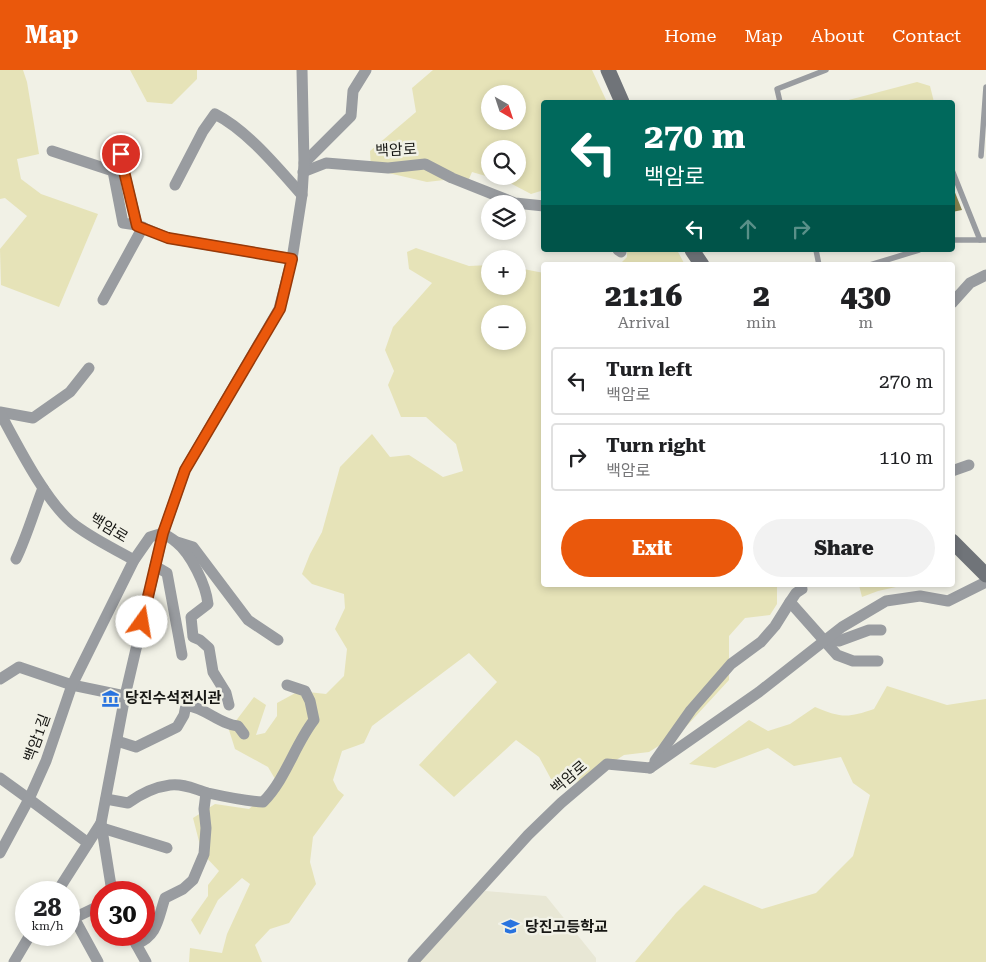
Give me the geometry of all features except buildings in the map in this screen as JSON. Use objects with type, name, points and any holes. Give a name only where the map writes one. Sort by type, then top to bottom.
[{"type":"street","points":[[110,881],[101,826],[125,696],[163,533],[185,470],[280,309],[292,259],[302,195],[302,70]]},
{"type":"street","points":[[303,168],[351,116],[354,91],[366,70]]},
{"type":"street","points":[[608,70],[621,100]]},
{"type":"street","points":[[175,185],[203,131],[215,114],[228,121],[271,160],[302,195]]},
{"type":"street","points":[[52,151],[113,171],[123,223],[140,226],[168,238],[292,259]]},
{"type":"street","points":[[103,300],[140,226],[121,154]]},
{"type":"street","name":"백암로","points":[[303,168],[326,163],[388,168],[425,164],[452,178],[515,203],[541,206]]},
{"type":"street","points":[[955,300],[970,283],[986,275]]},
{"type":"street","name":"백암로","points":[[0,413],[33,418],[70,392],[89,368]]},
{"type":"street","name":"백암로","points":[[0,413],[43,488],[58,508],[72,522],[134,560],[150,537],[163,533]]},
{"type":"street","points":[[955,470],[969,465]]},
{"type":"street","points":[[16,559],[24,543],[43,488]]},
{"type":"street","points":[[163,533],[178,542],[193,547],[248,620],[278,640]]},
{"type":"street","points":[[178,542],[193,563],[207,597],[208,604],[191,617],[193,637],[209,648],[213,672],[226,693],[228,705]]},
{"type":"street","points":[[955,544],[986,575]]},
{"type":"street","name":"백암1길","points":[[0,853],[29,800],[46,761],[72,685],[134,560]]},
{"type":"street","points":[[154,566],[167,573],[182,655]]},
{"type":"street","points":[[650,768],[759,692],[842,627],[886,601],[920,596],[948,601],[986,582]]},
{"type":"street","points":[[650,768],[692,710],[731,664],[761,642],[775,626],[796,593],[802,587]]},
{"type":"street","points":[[790,602],[837,655],[853,661],[878,662]]},
{"type":"street","points":[[825,640],[839,641],[869,630],[881,630]]},
{"type":"street","points":[[0,679],[19,667],[72,685],[125,696]]},
{"type":"street","points":[[106,799],[128,804],[139,795],[171,785],[191,787],[206,793],[240,800],[263,802],[283,774],[305,732],[314,720],[310,701],[305,691],[287,685]]},
{"type":"street","points":[[117,740],[136,747],[177,727],[184,715],[186,705],[195,706],[227,725],[238,726],[244,734]]},
{"type":"street","name":"백암로","points":[[413,962],[528,835],[561,803],[607,764],[650,768]]},
{"type":"street","points":[[0,778],[88,843]]},
{"type":"street","points":[[155,926],[165,898],[183,889],[193,880],[204,854],[206,793]]},
{"type":"street","points":[[64,881],[101,826]]},
{"type":"street","points":[[101,826],[167,848]]},
{"type":"street","points":[[90,910],[74,918],[98,962]]},
{"type":"street","points":[[14,962],[23,946]]},
{"type":"street","points":[[137,946],[145,962]]},
{"type":"lane","points":[[780,100],[777,89],[826,70]]},
{"type":"lane","points":[[981,156],[986,87]]},
{"type":"lane","points":[[955,177],[983,240],[955,240]]},
{"type":"lane","points":[[880,262],[912,252]]},
{"type":"shaded area","points":[[0,70],[23,70],[27,82],[39,154],[17,159],[21,179],[41,194],[98,214],[59,307],[1,285],[0,249],[27,216],[5,198],[0,199]]},
{"type":"shaded area","points":[[130,70],[197,70],[197,79],[172,104],[147,102]]},
{"type":"shaded area","points":[[433,70],[592,70],[606,100],[541,100],[541,191],[531,194],[514,185],[526,185],[526,140],[481,140],[481,175],[472,172],[466,186],[444,180],[427,182],[371,169],[370,151],[416,112],[412,88]]},
{"type":"shaded area","points":[[917,82],[930,86],[934,100],[849,100]]},
{"type":"shaded area","points":[[416,248],[469,266],[481,265],[481,295],[526,295],[526,270],[541,272],[541,587],[777,587],[777,604],[770,615],[745,618],[729,636],[729,680],[682,731],[649,752],[624,755],[581,783],[551,779],[539,757],[516,740],[454,797],[419,765],[497,682],[469,653],[372,726],[364,743],[342,751],[333,780],[338,790],[344,795],[313,837],[310,862],[316,884],[289,923],[270,929],[255,945],[262,962],[189,962],[190,948],[222,953],[227,934],[250,884],[242,878],[218,900],[200,935],[191,920],[208,896],[208,885],[219,871],[202,853],[193,818],[215,804],[249,809],[278,784],[268,767],[235,749],[229,730],[254,697],[266,705],[256,735],[265,733],[277,716],[277,703],[299,691],[326,694],[344,676],[347,649],[335,629],[345,608],[344,594],[312,584],[302,574],[322,532],[340,467],[372,434],[390,457],[409,455],[443,477],[463,471],[456,444],[426,417],[401,417],[388,385],[394,371],[385,350],[393,327],[432,283],[409,269],[407,252]]},
{"type":"shaded area","points":[[627,252],[678,252],[683,262],[622,262],[627,257]]},
{"type":"shaded area","points":[[860,587],[896,587],[878,591],[862,597]]},
{"type":"shaded area","points":[[887,686],[947,705],[986,699],[986,962],[635,962],[676,913],[704,885],[762,909],[816,893],[853,856],[870,795],[853,783],[841,757],[794,766],[768,748],[715,768],[689,764],[749,720],[768,731],[790,724],[815,707],[844,716],[857,714],[874,709]]},
{"type":"shaded area","name":"당진고등학교","points":[[485,891],[546,896],[596,958],[596,962],[418,962]]},
{"type":"place","name":"당진수석전시관","points":[[111,698]]},
{"type":"place","name":"당진고등학교","points":[[511,927]]},
{"type":"route","points":[[121,154],[137,226],[168,238],[292,259],[280,309],[185,470],[163,533],[142,622]]}]
